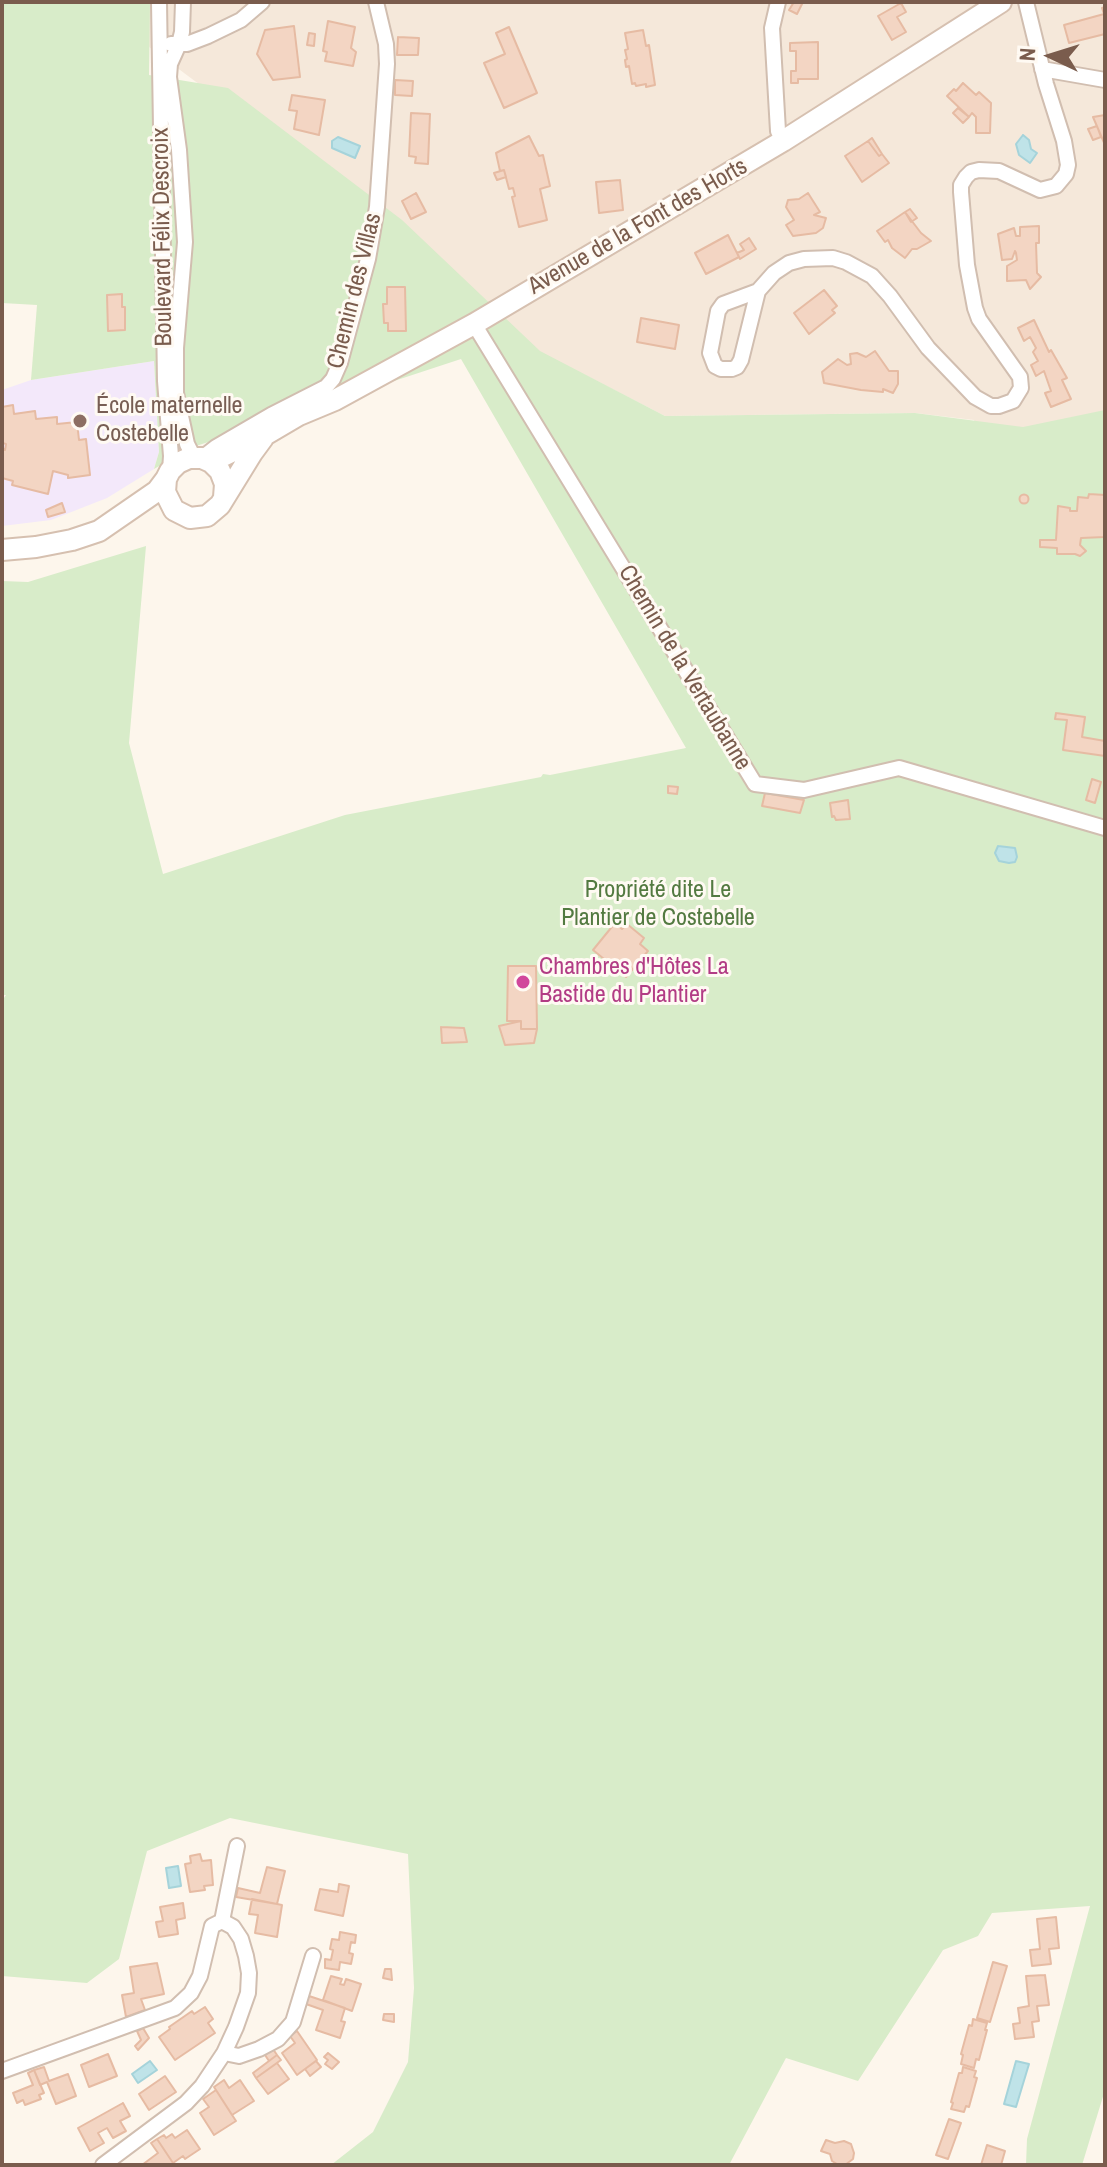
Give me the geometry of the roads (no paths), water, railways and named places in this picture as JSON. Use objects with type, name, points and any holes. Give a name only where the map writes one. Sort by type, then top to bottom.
[{"type":"main road","name":"Avenue de la Font des Horts","points":[[202,459],[265,435],[474,324],[783,141],[1001,2]]},
{"type":"main road","name":"Avenue de la Font des Horts","points":[[224,497],[265,435]]},
{"type":"main road","points":[[2,550],[72,540],[99,531],[157,491],[178,463],[202,459],[223,477],[224,497],[207,516],[190,518],[174,510],[155,508],[118,518]]},
{"type":"main road","points":[[168,475],[165,492],[174,510]]},
{"type":"street","name":"Boulevard Félix Descroix","points":[[159,2],[165,358],[171,456],[168,475]]},
{"type":"street","name":"Boulevard Félix Descroix","points":[[183,2],[182,32],[170,64],[169,77],[179,150],[185,242],[176,348],[176,393],[187,444],[202,459]]},
{"type":"street","points":[[161,37],[166,42],[187,44],[241,20],[262,2]]},
{"type":"street","name":"Chemin des Villas","points":[[202,459],[216,447],[326,387],[340,363],[368,259],[377,207],[387,64],[386,44],[376,2]]},
{"type":"street","points":[[778,2],[772,28],[778,131],[783,141]]},
{"type":"street","points":[[758,291],[733,299],[720,309],[710,353],[715,366],[721,369],[737,367],[758,291],[774,273],[789,263],[817,257],[833,258],[872,276],[928,348],[975,397],[991,406],[1013,401],[1021,388],[1020,377],[979,319],[975,308],[967,265],[961,185],[971,172],[992,169],[1040,190],[1062,182],[1068,165],[1067,154],[1026,2]]},
{"type":"street","points":[[1042,69],[1105,80]]},
{"type":"street","name":"Chemin de la Vertaubanne","points":[[474,324],[755,784],[804,790],[899,768],[1105,828]]},
{"type":"street","points":[[222,1921],[237,1846]]},
{"type":"street","points":[[103,2165],[186,2103],[202,2086],[224,2053],[248,1993],[249,1973],[241,1939],[233,1927],[222,1921]]},
{"type":"street","points":[[2,2071],[175,2008],[191,1993],[200,1976],[212,1926],[222,1921]]},
{"type":"street","points":[[224,2053],[239,2056],[278,2039],[293,2022],[313,1956]]},
{"type":"water","points":[[1023,135],[1037,153],[1030,163],[1019,155],[1016,144]]},
{"type":"water","points":[[338,137],[360,146],[355,158],[332,148],[332,141]]},
{"type":"water","points":[[998,846],[1015,848],[1015,862],[999,861],[995,853]]},
{"type":"water","points":[[178,1866],[181,1886],[169,1888],[166,1868]]},
{"type":"water","points":[[150,2061],[157,2070],[138,2083],[132,2074]]},
{"type":"water","points":[[1016,2061],[1029,2064],[1016,2107],[1004,2104]]},
{"type":"place","name":"École maternelle Costebelle","points":[[80,421]]},
{"type":"place","name":"Chambres d'Hôtes La Bastide du Plantier","points":[[523,982]]},
{"type":"park label","name":"Propriété dite Le Plantier de Costebelle","points":[[658,905]]}]
